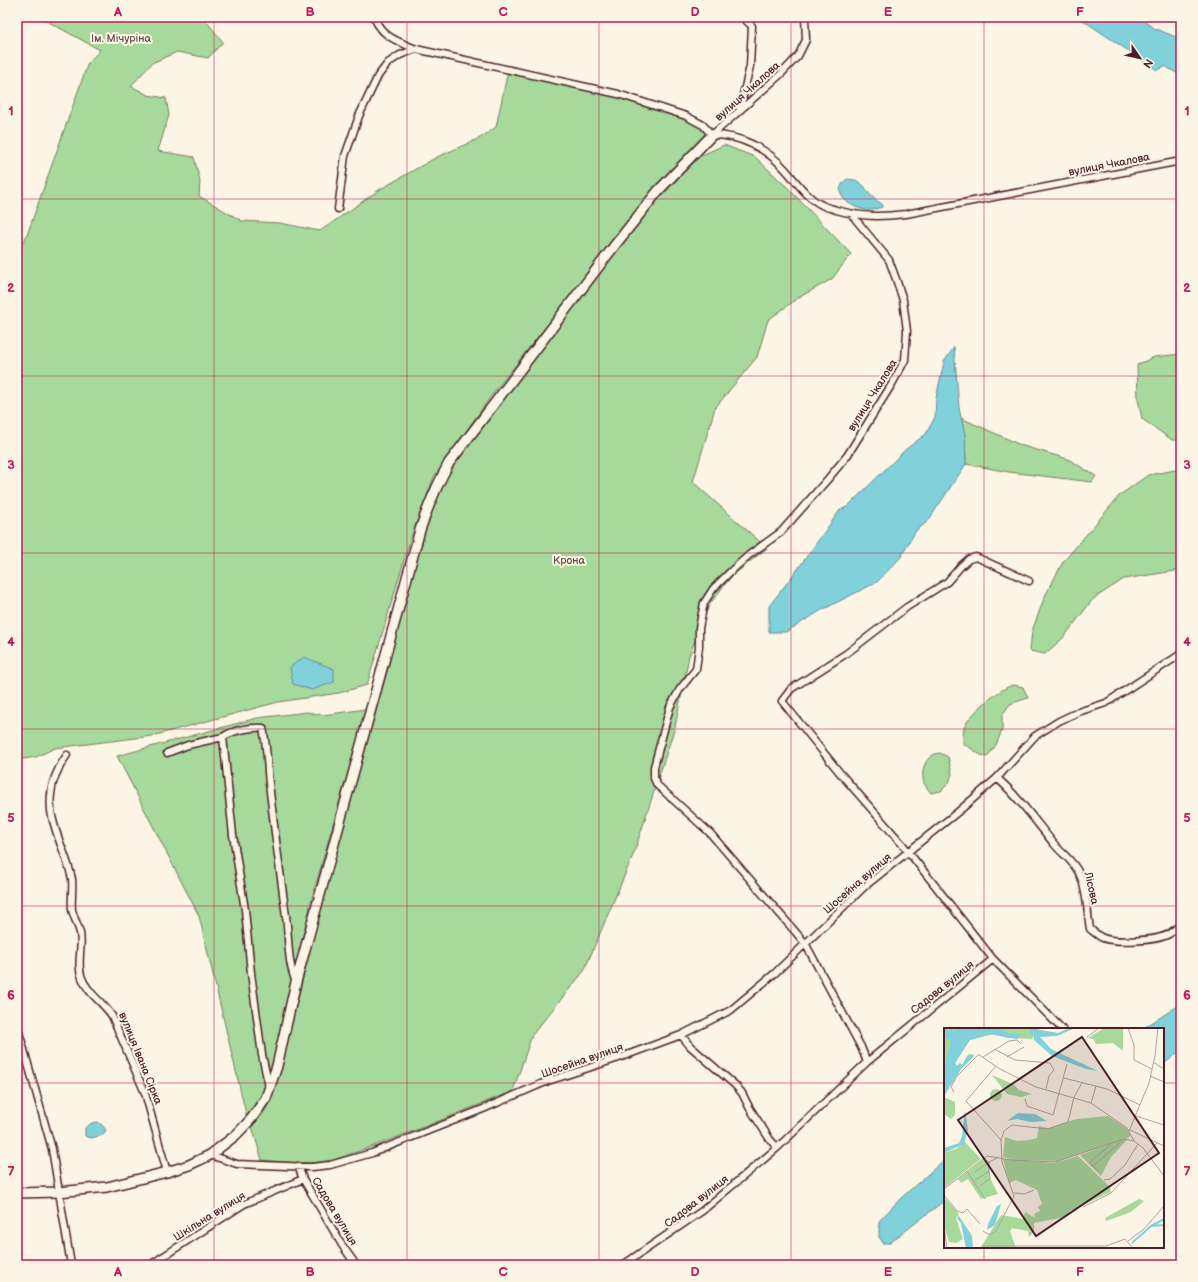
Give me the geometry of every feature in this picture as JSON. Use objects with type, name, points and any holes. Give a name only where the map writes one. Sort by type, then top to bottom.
[{"type":"street","points":[[17,1194],[107,1188],[189,1165],[210,1155],[236,1135],[252,1118],[266,1098],[277,1066],[296,982],[374,703],[420,530],[435,488],[449,464],[615,244],[658,191],[712,135],[703,125],[686,116],[618,94],[416,49],[390,38],[378,27],[374,17]]},
{"type":"street","points":[[742,17],[752,26]]},
{"type":"street","points":[[739,112],[750,66],[752,17]]},
{"type":"street","name":"вулиця Чкалова","points":[[712,135],[781,74],[798,56],[806,40],[805,17]]},
{"type":"street","points":[[338,209],[345,156],[359,116],[378,76],[388,63],[400,55],[416,49]]},
{"type":"street","name":"вулиця Чкалова","points":[[712,135],[725,135],[740,139],[764,151],[784,168],[802,189],[821,205],[852,214],[880,217],[906,214],[1181,161]]},
{"type":"street","name":"вулиця Чкалова","points":[[805,943],[710,834],[658,786],[654,778],[654,767],[670,707],[680,689],[696,669],[699,647],[699,628],[704,603],[713,589],[730,572],[781,532],[827,480],[846,456],[892,384],[905,360],[907,331],[903,300],[896,279],[889,260],[852,214]]},
{"type":"street","name":"Шосейна вулиця","points":[[1029,581],[976,558],[969,560],[961,566],[947,582],[907,607],[847,653],[791,689],[782,702],[840,773],[887,825],[993,959],[1061,1028]]},
{"type":"street","name":"Шосейна вулиця","points":[[210,1155],[237,1164],[312,1167],[330,1165],[372,1153],[548,1081],[616,1059],[681,1035],[731,1010],[774,974],[864,887],[950,819],[997,778],[1035,736],[1059,721],[1078,712],[1106,703],[1181,654]]},
{"type":"street","points":[[167,753],[188,745],[223,737],[246,729],[257,727],[263,728],[282,894],[286,916],[291,972],[296,982]]},
{"type":"street","points":[[223,737],[233,835],[245,910],[251,973],[262,1055],[270,1087]]},
{"type":"street","name":"вулиця Івана Сірка","points":[[67,755],[60,765],[51,792],[51,806],[53,823],[64,850],[72,880],[72,908],[80,932],[81,976],[92,995],[107,1009],[112,1016],[145,1093],[167,1172]]},
{"type":"street","name":"Лісова","points":[[997,778],[1020,802],[1056,846],[1075,865],[1084,889],[1090,929],[1102,938],[1110,940],[1141,940],[1167,935],[1181,924]]},
{"type":"street","points":[[805,943],[861,1047],[867,1062]]},
{"type":"street","name":"Садова вулиця","points":[[623,1265],[702,1211],[777,1148],[867,1062],[993,959]]},
{"type":"street","points":[[17,1025],[52,1149],[71,1265]]},
{"type":"street","points":[[681,1035],[690,1046],[735,1085],[742,1093],[749,1107],[777,1148]]},
{"type":"street","name":"Садова вулиця","points":[[298,1166],[303,1179],[342,1245],[356,1265]]},
{"type":"street","name":"Шкільна вулиця","points":[[150,1265],[244,1204],[303,1179]]},
{"type":"green space","name":"Ім. Мічуріна","points":[[44,17],[203,17],[223,42],[208,58],[177,52],[152,63],[131,86],[148,95],[166,98],[169,115],[158,151],[194,157],[200,181],[199,196],[242,221],[280,223],[320,231],[379,190],[435,158],[480,138],[496,127],[509,66],[631,94],[703,120],[708,135],[618,239],[616,234],[580,288],[579,285],[491,396],[434,477],[411,537],[367,685],[339,693],[278,702],[152,736],[55,748],[36,757],[17,760],[17,254],[27,235],[88,63],[100,50],[43,19]]},
{"type":"green space","name":"Крона","points":[[724,145],[755,157],[788,188],[851,254],[832,279],[798,298],[768,320],[757,357],[715,408],[693,482],[767,548],[730,578],[709,605],[689,656],[675,727],[634,853],[584,971],[532,1035],[513,1091],[429,1125],[333,1160],[304,1164],[262,1160],[252,1127],[265,1111],[279,1074],[324,894],[387,672],[405,598],[428,519],[446,473],[641,219],[678,178],[702,155]]},
{"type":"green space","points":[[1181,354],[1181,440],[1172,440],[1142,419],[1138,399],[1137,365],[1154,357]]},
{"type":"green space","points":[[961,418],[1023,446],[1068,459],[1096,476],[1092,482],[1009,472],[966,464],[965,435]]},
{"type":"green space","points":[[1181,469],[1181,570],[1124,579],[1093,599],[1064,637],[1045,654],[1030,651],[1032,631],[1045,596],[1063,562],[1120,495],[1148,475]]},
{"type":"green space","points":[[1013,685],[1023,687],[1028,698],[1010,704],[1002,715],[1002,730],[996,745],[987,757],[980,755],[970,747],[963,744],[964,728],[978,709],[1000,691]]},
{"type":"green space","points":[[366,709],[312,898],[265,1095],[247,1118],[199,916],[117,756],[257,718],[307,712],[323,715]]},
{"type":"green space","points":[[940,753],[948,757],[952,774],[949,783],[941,791],[931,793],[924,783],[924,768],[931,756]]},
{"type":"water","points":[[1078,17],[1138,17],[1154,28],[1181,39],[1181,76],[1165,66],[1157,70]]},
{"type":"water","points":[[847,179],[856,180],[864,186],[870,195],[883,205],[882,207],[871,210],[863,209],[850,204],[845,200],[840,190]]},
{"type":"water","points":[[954,347],[959,408],[965,435],[966,464],[928,521],[915,532],[901,557],[877,582],[820,611],[786,632],[769,632],[769,606],[840,510],[847,507],[906,449],[926,434],[935,417],[936,398],[944,362]]},
{"type":"water","points":[[304,657],[334,669],[334,682],[312,690],[293,684],[290,667]]},
{"type":"water","points":[[1181,1004],[1181,1050],[1164,1064],[1164,1028],[1144,1028]]},
{"type":"water","points":[[98,1122],[106,1130],[103,1135],[91,1138],[85,1136],[85,1128],[92,1123]]},
{"type":"water","points":[[944,1160],[944,1201],[890,1243],[883,1243],[879,1237],[879,1221],[901,1198]]}]
